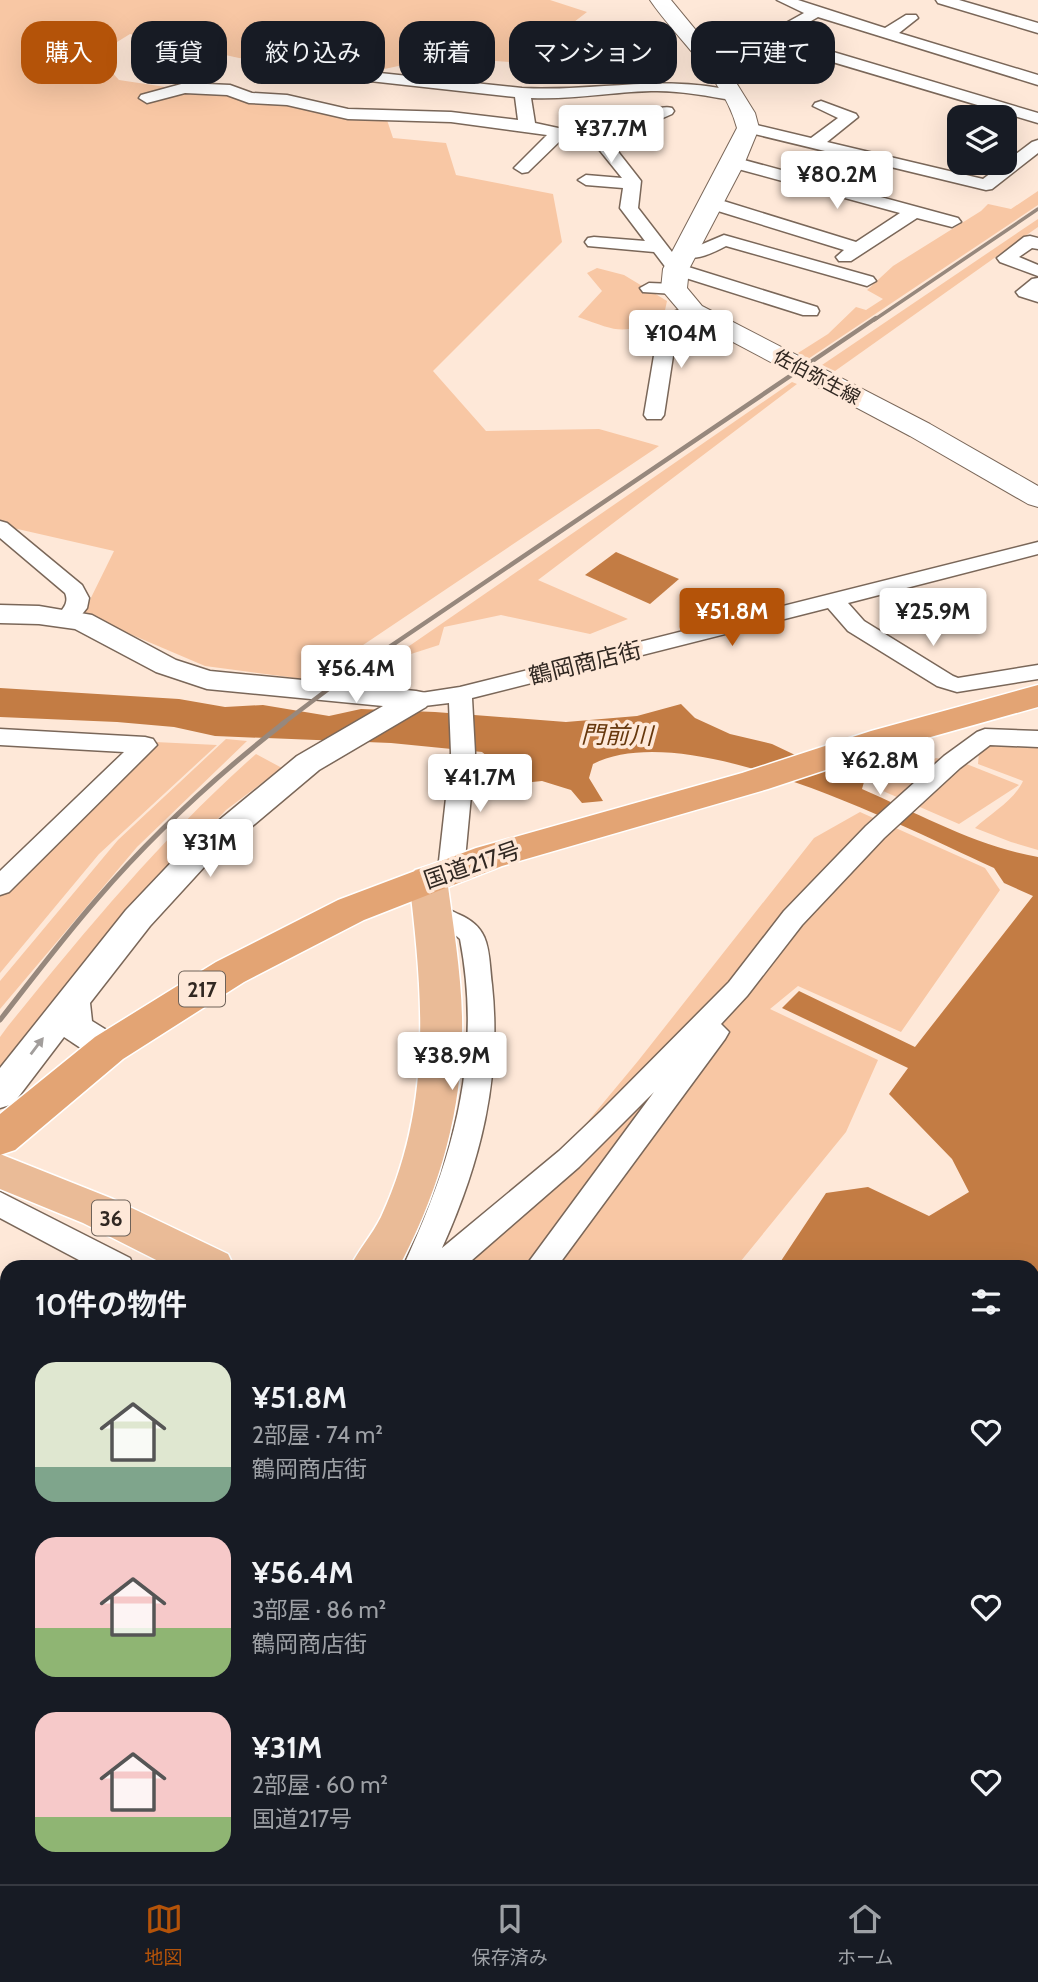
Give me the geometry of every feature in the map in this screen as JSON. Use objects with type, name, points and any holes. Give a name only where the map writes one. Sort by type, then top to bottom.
[{"type":"highway","name":"国道217号","points":[[2,1171],[109,1048],[230,972],[351,911],[437,887],[521,848],[755,781],[883,739],[1038,696]]},
{"type":"main road","points":[[660,0],[691,38]]},
{"type":"main road","points":[[671,274],[733,162],[748,128],[744,113],[726,84]]},
{"type":"main road","name":"佐伯弥生線","points":[[671,274],[693,311],[1035,492]]},
{"type":"main road","points":[[377,1260],[391,1238],[421,1168],[436,1090],[443,1035],[437,887]]},
{"type":"main road","name":"36","points":[[2,1171],[98,1211],[198,1260]]},
{"type":"street","points":[[784,0],[887,34],[933,42],[1038,80]]},
{"type":"street","points":[[943,0],[1038,28]]},
{"type":"street","points":[[800,21],[816,12]]},
{"type":"street","points":[[887,34],[911,18]]},
{"type":"street","points":[[835,57],[1038,118]]},
{"type":"street","points":[[385,79],[561,95],[650,86],[681,87],[733,95]]},
{"type":"street","points":[[147,98],[185,88],[230,90],[249,98],[286,100],[348,114],[451,117],[527,126],[603,143],[632,184],[629,208],[659,247],[671,274]]},
{"type":"street","points":[[522,93],[527,126]]},
{"type":"street","points":[[816,142],[850,117],[821,106]]},
{"type":"street","points":[[603,143],[625,129],[666,111]]},
{"type":"street","points":[[748,128],[816,142],[986,185],[1038,145]]},
{"type":"street","points":[[522,167],[559,132]]},
{"type":"street","points":[[733,162],[951,222]]},
{"type":"street","points":[[586,180],[632,184]]},
{"type":"street","points":[[710,203],[858,248]]},
{"type":"street","points":[[827,270],[914,212]]},
{"type":"street","points":[[671,274],[723,240],[867,281]]},
{"type":"street","points":[[1038,244],[1030,241],[1006,258],[1038,271]]},
{"type":"street","points":[[594,242],[659,247]]},
{"type":"street","points":[[671,274],[810,311]]},
{"type":"street","points":[[1038,283],[1025,292],[1038,297]]},
{"type":"street","points":[[654,415],[669,320],[693,311]]},
{"type":"street","points":[[0,527],[74,590],[78,598],[76,608],[67,618]]},
{"type":"street","name":"鶴岡商店街","points":[[408,704],[462,701],[833,600],[1038,548]]},
{"type":"street","points":[[833,600],[856,626],[945,681],[957,685],[1038,672]]},
{"type":"street","points":[[0,614],[67,618],[100,630],[166,666],[207,680],[408,704]]},
{"type":"street","points":[[422,1260],[440,1224],[461,1168],[472,1128],[483,1053],[472,936],[437,887],[463,753],[462,701]]},
{"type":"street","points":[[0,1094],[138,918],[194,858],[308,763],[408,704]]},
{"type":"street","points":[[0,737],[145,744],[0,886]]},
{"type":"street","points":[[446,1260],[452,1259],[569,1159],[743,984],[793,918],[875,832],[915,796],[985,737],[1038,739]]},
{"type":"street","points":[[545,1260],[745,992],[743,984]]},
{"type":"street","points":[[73,998],[75,1027],[109,1048]]},
{"type":"street","points":[[2,1171],[110,1260]]},
{"type":"shaded area","points":[[0,0],[550,0],[587,12],[575,21],[509,21],[509,62],[495,61],[495,21],[399,21],[399,66],[385,69],[385,21],[241,21],[241,58],[227,55],[227,21],[131,21],[131,34],[117,42],[117,21],[21,21],[21,84],[117,84],[117,78],[131,84],[387,120],[393,138],[446,143],[456,175],[553,194],[562,242],[433,371],[486,431],[599,429],[659,446],[311,680],[205,666],[83,614],[114,551],[0,525]]},
{"type":"shaded area","points":[[1038,191],[1038,205],[808,359],[798,353],[828,334],[856,307],[866,310],[883,299],[867,290],[893,266],[988,204],[1011,209]]},
{"type":"shaded area","points":[[1038,219],[1038,227],[835,371],[822,365]]},
{"type":"shaded area","points":[[597,268],[624,275],[667,301],[664,315],[639,326],[621,330],[578,317],[602,291],[587,273]]},
{"type":"shaded area","points":[[792,382],[797,384],[538,580],[628,619],[590,634],[501,615],[444,627],[439,645],[386,662]]},
{"type":"shaded area","points":[[226,739],[247,741],[137,847],[0,1009],[0,981],[118,840]]},
{"type":"shaded area","points":[[155,742],[217,745],[99,854],[0,973],[0,893]]},
{"type":"shaded area","points":[[994,743],[1038,746],[1038,850],[975,828],[1008,801],[1023,781],[978,764],[979,752]]},
{"type":"shaded area","points":[[256,754],[282,768],[226,810],[187,851],[0,1080],[0,1037],[8,1026],[96,919],[157,851]]},
{"type":"shaded area","points":[[936,758],[964,763],[1019,785],[959,824],[876,788]]},
{"type":"shaded area","points":[[860,812],[985,868],[1000,890],[901,1032],[798,986],[770,1009],[878,1060],[846,1132],[742,1260],[473,1260],[638,1061],[814,838]]},
{"type":"water","points":[[616,552],[679,579],[650,604],[585,575]]},
{"type":"water","name":"門前川","points":[[0,688],[179,699],[225,707],[263,705],[329,716],[361,709],[566,722],[637,716],[681,704],[695,718],[730,734],[772,744],[833,773],[864,782],[862,789],[948,828],[992,845],[1038,857],[1038,1260],[782,1260],[826,1193],[868,1187],[929,1216],[969,1192],[952,1159],[889,1094],[908,1068],[782,1008],[799,991],[915,1047],[1033,896],[1004,883],[994,868],[906,827],[795,782],[738,765],[683,754],[634,753],[593,764],[589,778],[603,801],[582,803],[571,790],[542,781],[503,785],[493,761],[482,752],[391,743],[215,736],[174,727],[117,722],[0,717]]},
{"type":"railway","points":[[874,320],[1038,209]]},
{"type":"railway","points":[[282,724],[339,681],[876,318]]},
{"type":"railway","points":[[0,1020],[84,914],[140,851],[210,784],[285,722]]}]
